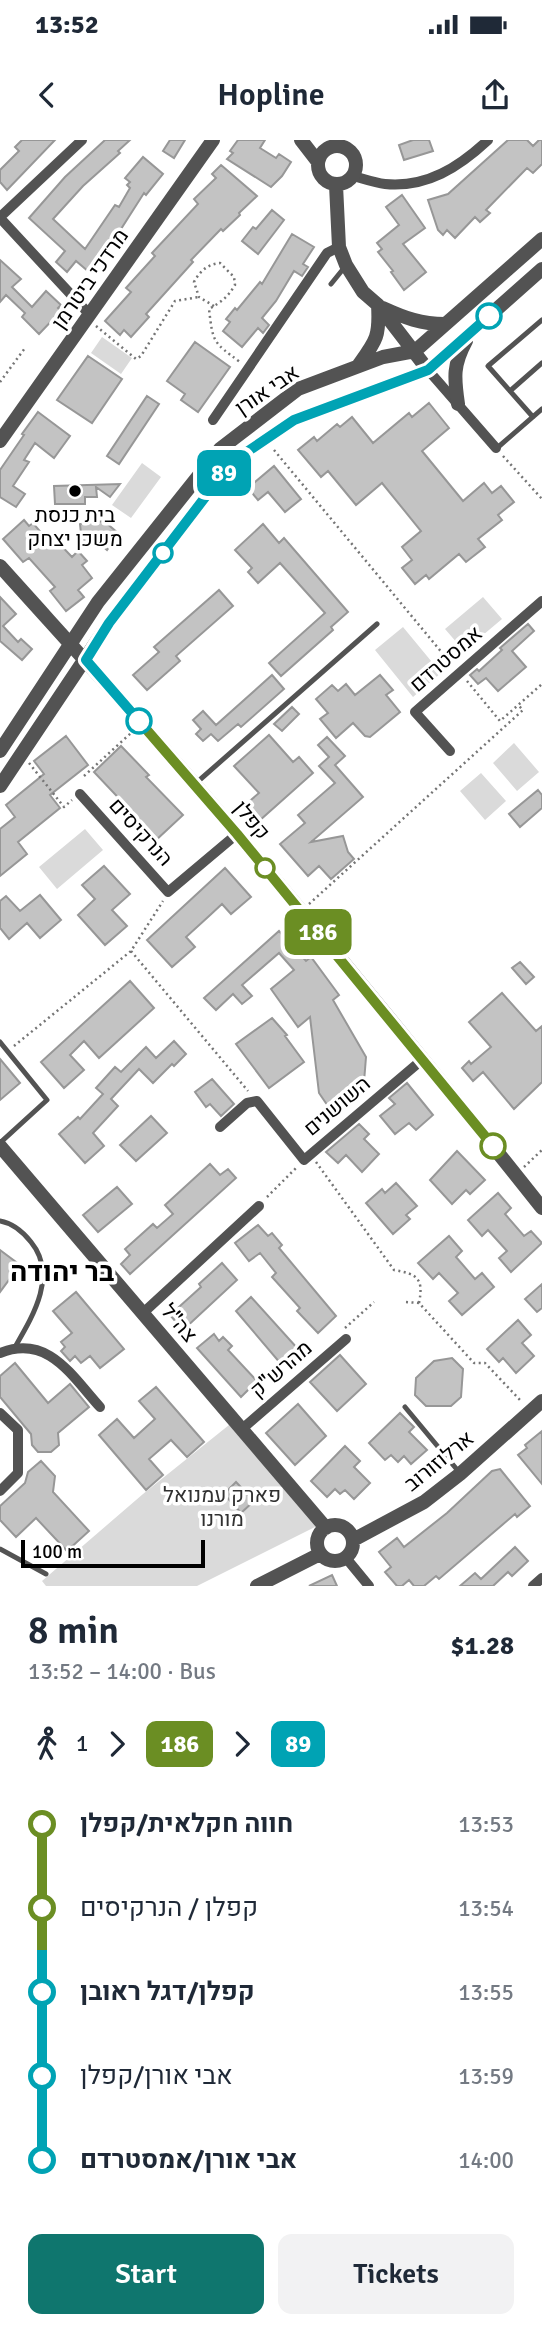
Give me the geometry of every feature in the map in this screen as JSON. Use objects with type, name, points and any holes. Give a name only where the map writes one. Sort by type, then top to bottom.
[{"type":"street","points":[[82,140],[0,218],[89,317]]},
{"type":"street","name":"מרדכי ביטרמן","points":[[0,441],[5,420],[89,317],[214,140]]},
{"type":"street","points":[[300,140],[318,162]]},
{"type":"street","points":[[353,176],[386,184],[437,176],[465,162],[488,140]]},
{"type":"street","points":[[336,144],[356,159],[356,171],[343,184],[336,185],[324,180],[318,169],[318,162],[323,153],[336,144]]},
{"type":"street","points":[[336,185],[339,247],[346,265],[363,292],[378,305],[428,370],[496,448]]},
{"type":"street","points":[[415,351],[542,239]]},
{"type":"street","points":[[213,420],[327,253],[339,247]]},
{"type":"street","name":"אבי אורן","points":[[0,786],[109,623],[232,462],[294,420],[428,370],[542,269]]},
{"type":"street","points":[[378,305],[408,320],[445,324]]},
{"type":"street","points":[[358,366],[374,343],[380,328],[378,305]]},
{"type":"street","points":[[458,404],[454,375],[458,356],[472,331]]},
{"type":"street","name":"אבי אורן","points":[[0,751],[98,603],[220,449],[299,389],[383,357],[415,351]]},
{"type":"street","name":"קפלן","points":[[0,566],[86,660],[237,834],[542,1208]]},
{"type":"street","name":"אמסטרדם","points":[[450,751],[415,712],[542,601]]},
{"type":"street","name":"הנרקיסים","points":[[80,794],[168,892],[237,834]]},
{"type":"street","name":"השושנים","points":[[257,1101],[307,1157],[423,1059]]},
{"type":"street","points":[[220,1127],[247,1103],[257,1101]]},
{"type":"street","name":"צה\"ל","points":[[0,1144],[326,1528]]},
{"type":"street","points":[[143,1313],[259,1206]]},
{"type":"street","name":"מהרש\"ק","points":[[242,1429],[345,1333]]},
{"type":"street","points":[[0,1353],[15,1347],[40,1349],[57,1360],[100,1407]]},
{"type":"street","name":"ארלוזורוב","points":[[353,1540],[411,1511],[460,1474],[537,1406]]},
{"type":"street","points":[[0,1413],[18,1430],[18,1473],[0,1491]]},
{"type":"street","points":[[334,1525],[349,1532],[353,1540],[352,1550],[341,1561],[329,1561],[320,1554],[316,1542],[321,1531],[334,1525]]},
{"type":"street","points":[[257,1586],[320,1554]]},
{"type":"street","points":[[346,1558],[369,1586]]},
{"type":"street","points":[[533,1586],[542,1578]]},
{"type":"lane","points":[[331,284],[346,265]]},
{"type":"lane","points":[[533,417],[488,366],[542,320]]},
{"type":"lane","points":[[510,391],[542,363]]},
{"type":"lane","points":[[496,448],[542,409]]},
{"type":"lane","points":[[194,784],[377,624]]},
{"type":"lane","points":[[0,1042],[47,1100],[0,1144]]},
{"type":"lane","points":[[0,1221],[7,1222],[26,1235],[38,1251],[43,1281],[36,1310],[15,1347]]},
{"type":"lane","points":[[405,1407],[460,1474]]},
{"type":"lane","points":[[0,1549],[46,1574]]},
{"type":"path","points":[[199,297],[194,282],[211,264],[220,263],[234,277],[236,285],[226,298],[209,309],[214,342],[249,368]]},
{"type":"path","points":[[89,317],[136,359],[141,356],[175,301],[199,297],[214,306]]},
{"type":"path","points":[[0,382],[25,348]]},
{"type":"path","points":[[265,440],[500,721],[542,684]]},
{"type":"path","points":[[496,448],[542,499]]},
{"type":"path","points":[[537,493],[542,488]]},
{"type":"path","points":[[301,911],[523,710],[519,705]]},
{"type":"path","points":[[84,776],[141,724]]},
{"type":"path","points":[[22,754],[64,807]]},
{"type":"path","points":[[8,1052],[131,951],[168,892]]},
{"type":"path","points":[[131,951],[257,1101]]},
{"type":"path","points":[[515,1174],[542,1150]]},
{"type":"path","points":[[259,1206],[307,1157],[394,1270],[406,1271],[418,1279],[421,1285],[419,1303]]},
{"type":"path","points":[[345,1333],[374,1302]]},
{"type":"path","points":[[406,1303],[419,1303],[474,1363],[485,1363],[537,1406]]},
{"type":"green space","points":[[102,337],[132,358],[121,374],[91,353]]},
{"type":"green space","points":[[142,463],[161,477],[131,518],[112,505]]},
{"type":"green space","points":[[483,597],[502,619],[464,651],[445,629]]},
{"type":"green space","points":[[403,627],[441,673],[413,697],[375,650]]},
{"type":"green space","points":[[514,743],[539,772],[517,791],[493,763]]},
{"type":"green space","points":[[481,773],[506,801],[485,820],[460,791]]},
{"type":"green space","points":[[85,829],[103,850],[57,889],[39,867]]},
{"type":"green space","name":"פארק עמנואל מורנו","points":[[229,1425],[317,1526],[197,1586],[46,1586],[42,1581],[143,1494]]},
{"type":"building","points":[[22,140],[55,140],[7,190],[0,182],[0,170],[19,151],[15,147]]},
{"type":"building","points":[[105,140],[130,140],[53,219],[85,249],[115,205],[119,207],[130,188],[127,185],[130,182],[125,178],[143,157],[163,174],[146,195],[144,193],[105,254],[102,252],[89,272],[76,261],[67,272],[56,262],[65,251],[29,218],[65,177]]},
{"type":"building","points":[[170,140],[185,140],[174,158],[163,151]]},
{"type":"building","points":[[238,140],[265,140],[260,148],[276,158],[279,154],[291,162],[271,187],[227,159],[233,153],[230,151]]},
{"type":"building","points":[[413,140],[429,140],[433,151],[404,160],[399,145]]},
{"type":"building","points":[[508,140],[527,140],[533,146],[542,140],[542,164],[533,173],[527,168],[486,210],[490,213],[480,222],[475,217],[455,238],[447,230],[443,235],[438,230],[428,200],[448,194]]},
{"type":"building","points":[[221,165],[257,196],[191,260],[193,262],[146,314],[149,317],[131,337],[124,330],[120,335],[105,321],[131,292],[126,288],[155,256],[152,253],[198,204],[194,199],[216,178],[212,174]]},
{"type":"building","points":[[402,195],[425,228],[403,244],[426,272],[404,290],[378,252],[382,249],[377,243],[399,225],[386,207]]},
{"type":"building","points":[[272,210],[284,220],[258,254],[242,241]]},
{"type":"building","points":[[292,234],[314,247],[303,264],[308,267],[302,276],[294,271],[262,318],[269,325],[263,333],[258,328],[242,347],[223,331],[230,322],[226,319],[260,282],[262,284]]},
{"type":"building","points":[[0,260],[21,279],[12,287],[32,307],[46,291],[61,305],[58,308],[61,311],[39,334],[22,317],[25,313],[6,295],[0,302]]},
{"type":"building","points":[[195,342],[230,367],[198,412],[181,400],[185,394],[167,381]]},
{"type":"building","points":[[88,356],[122,379],[92,423],[57,400]]},
{"type":"building","points":[[147,396],[159,404],[119,464],[107,456]]},
{"type":"building","points":[[429,403],[449,428],[422,451],[463,501],[484,483],[492,493],[501,486],[514,502],[498,515],[502,520],[478,539],[485,547],[466,562],[459,554],[429,579],[426,575],[415,584],[402,568],[412,560],[402,547],[421,531],[382,483],[356,505],[328,471],[321,477],[298,450],[314,437],[317,441],[337,424],[340,427],[352,417],[373,443],[409,413],[412,417]]},
{"type":"building","points":[[38,412],[70,436],[54,458],[35,443],[24,460],[29,462],[13,486],[25,494],[16,507],[0,497],[0,470]]},
{"type":"building","points":[[274,466],[301,499],[285,512],[268,492],[258,500],[248,488]]},
{"type":"building","name":"בית כנסת משכן יצחק","points":[[120,484],[110,497],[96,487],[97,497],[85,497],[85,504],[55,504],[54,486]]},
{"type":"building","points":[[24,520],[29,526],[33,523],[49,542],[54,538],[72,557],[78,551],[87,561],[82,565],[92,578],[78,590],[84,597],[66,611],[50,591],[55,587],[29,558],[23,562],[3,539]]},
{"type":"building","points":[[104,521],[119,534],[107,550],[98,542],[82,543],[80,524]]},
{"type":"building","points":[[263,524],[279,543],[284,538],[348,612],[331,627],[333,630],[281,676],[269,663],[325,613],[280,563],[258,583],[248,572],[252,568],[235,550]]},
{"type":"building","points":[[219,590],[233,606],[176,656],[180,661],[147,690],[133,675],[159,652],[154,647]]},
{"type":"building","points":[[0,597],[16,614],[3,626],[18,642],[21,639],[32,649],[22,660],[0,641]]},
{"type":"building","points":[[528,624],[534,631],[512,651],[526,667],[498,691],[486,678],[478,684],[470,675],[477,669],[479,671]]},
{"type":"building","points":[[272,675],[284,689],[241,727],[238,724],[218,741],[211,734],[203,741],[196,734],[201,729],[193,720],[203,711],[216,725]]},
{"type":"building","points":[[380,675],[393,690],[386,695],[400,712],[370,737],[365,736],[353,723],[336,738],[320,719],[328,713],[316,699],[332,685],[338,691],[346,684],[355,695]]},
{"type":"building","points":[[292,707],[299,714],[282,731],[274,724]]},
{"type":"building","points":[[269,735],[293,762],[299,757],[313,773],[259,821],[245,805],[259,793],[234,766]]},
{"type":"building","points":[[66,736],[88,765],[50,795],[60,808],[18,842],[27,854],[0,876],[0,829],[15,817],[6,805],[44,774],[34,761]]},
{"type":"building","points":[[327,737],[345,756],[335,765],[363,797],[311,842],[343,836],[348,852],[354,859],[331,879],[319,866],[308,876],[280,844],[305,823],[298,815],[335,783],[319,766],[329,757],[318,745]]},
{"type":"building","points":[[121,746],[149,775],[146,777],[183,815],[155,841],[94,772]]},
{"type":"building","points":[[538,790],[542,795],[542,808],[520,827],[509,814]]},
{"type":"building","points":[[104,866],[130,894],[112,910],[127,926],[105,945],[78,915],[95,899],[82,885]]},
{"type":"building","points":[[225,868],[251,897],[231,914],[222,904],[186,937],[195,947],[172,967],[147,940]]},
{"type":"building","points":[[40,895],[61,920],[40,938],[27,923],[9,939],[0,928],[0,901],[6,896],[20,911]]},
{"type":"building","points":[[279,931],[306,961],[311,957],[339,995],[333,1000],[366,1057],[364,1082],[330,1109],[319,1093],[310,1017],[298,1027],[271,989],[294,970],[279,953],[242,985],[252,996],[242,1004],[233,994],[216,1010],[204,998]]},
{"type":"building","points":[[520,962],[534,977],[526,984],[512,968]]},
{"type":"building","points":[[130,981],[154,1008],[99,1058],[84,1041],[70,1055],[84,1070],[64,1088],[41,1062]]},
{"type":"building","points":[[502,993],[536,1031],[542,1026],[542,1082],[514,1109],[483,1072],[473,1081],[462,1068],[491,1047],[469,1022]]},
{"type":"building","points":[[272,1018],[287,1035],[285,1036],[304,1062],[269,1088],[236,1044]]},
{"type":"building","points":[[174,1041],[186,1054],[153,1083],[139,1069],[111,1099],[118,1106],[93,1133],[104,1146],[85,1163],[59,1134],[78,1117],[80,1119],[103,1094],[96,1088],[115,1067],[121,1072],[146,1047],[156,1058]]},
{"type":"building","points":[[0,1059],[20,1083],[0,1100]]},
{"type":"building","points":[[212,1079],[234,1104],[221,1116],[210,1104],[206,1107],[195,1092]]},
{"type":"building","points":[[407,1083],[433,1115],[416,1130],[409,1123],[395,1134],[380,1116],[395,1104],[389,1098]]},
{"type":"building","points":[[151,1116],[167,1133],[136,1161],[120,1145]]},
{"type":"building","points":[[359,1124],[369,1134],[364,1139],[379,1154],[362,1172],[346,1155],[338,1163],[326,1152]]},
{"type":"building","points":[[457,1151],[485,1180],[470,1194],[466,1190],[452,1204],[430,1180]]},
{"type":"building","points":[[210,1164],[220,1175],[228,1169],[236,1178],[130,1274],[121,1264],[130,1255],[125,1249],[153,1224],[157,1228],[173,1214],[165,1205]]},
{"type":"building","points":[[396,1183],[417,1206],[406,1215],[410,1219],[393,1234],[366,1203],[382,1189],[385,1193]]},
{"type":"building","points":[[117,1187],[132,1204],[98,1232],[83,1215]]},
{"type":"building","points":[[498,1193],[511,1208],[505,1214],[524,1236],[531,1231],[542,1243],[511,1272],[499,1258],[507,1251],[488,1230],[482,1236],[468,1220]]},
{"type":"building","points":[[258,1225],[268,1236],[272,1233],[282,1245],[279,1248],[336,1316],[318,1333],[297,1311],[300,1308],[272,1277],[276,1273],[260,1253],[249,1261],[235,1243]]},
{"type":"building","points":[[449,1236],[462,1251],[456,1257],[475,1279],[482,1273],[494,1287],[462,1315],[449,1301],[458,1293],[439,1273],[433,1279],[418,1263]]},
{"type":"building","points":[[0,1250],[20,1265],[0,1292]]},
{"type":"building","points":[[222,1263],[237,1280],[183,1330],[170,1315],[201,1287],[199,1284]]},
{"type":"building","points":[[542,1284],[542,1308],[537,1312],[525,1299]]},
{"type":"building","points":[[76,1292],[124,1349],[100,1368],[90,1356],[81,1363],[75,1356],[70,1361],[61,1351],[65,1347],[61,1342],[72,1333],[53,1311]]},
{"type":"building","points":[[251,1297],[298,1349],[281,1364],[236,1311]]},
{"type":"building","points":[[518,1320],[531,1335],[522,1343],[534,1356],[516,1373],[503,1358],[499,1362],[487,1349]]},
{"type":"building","points":[[214,1334],[219,1341],[223,1337],[232,1346],[228,1350],[257,1381],[241,1397],[197,1348]]},
{"type":"building","points":[[340,1355],[366,1384],[337,1411],[310,1382]]},
{"type":"building","points":[[452,1358],[463,1369],[461,1397],[451,1406],[426,1406],[415,1395],[416,1378],[434,1361]]},
{"type":"building","points":[[15,1363],[48,1403],[70,1384],[89,1407],[58,1433],[59,1445],[51,1452],[38,1452],[32,1445],[31,1434],[0,1397],[0,1376]]},
{"type":"building","points":[[156,1387],[204,1442],[187,1457],[171,1440],[149,1459],[163,1475],[146,1490],[99,1435],[117,1419],[134,1438],[155,1419],[139,1401]]},
{"type":"building","points":[[298,1404],[326,1436],[295,1465],[266,1433]]},
{"type":"building","points":[[400,1413],[414,1427],[409,1432],[427,1450],[411,1464],[404,1456],[398,1462],[391,1455],[385,1460],[369,1443]]},
{"type":"building","points":[[542,1431],[542,1484],[518,1455],[527,1448],[525,1445]]},
{"type":"building","points":[[345,1446],[360,1461],[354,1467],[370,1483],[354,1499],[345,1490],[340,1494],[335,1489],[327,1497],[311,1481]]},
{"type":"building","points":[[41,1461],[55,1476],[53,1492],[89,1531],[67,1551],[36,1518],[16,1537],[0,1520],[0,1506],[25,1483],[28,1472]]},
{"type":"building","points":[[500,1469],[530,1506],[517,1517],[515,1514],[439,1579],[436,1576],[424,1586],[414,1586],[409,1580],[402,1586],[397,1586],[385,1572],[391,1567],[379,1552],[397,1538],[404,1547],[447,1513],[492,1471]]},
{"type":"building","points":[[236,1482],[254,1501],[241,1513],[224,1494]]},
{"type":"building","points":[[515,1547],[528,1561],[512,1576],[508,1572],[493,1586],[460,1586],[475,1573],[481,1579]]},
{"type":"building","points":[[332,1575],[337,1586],[309,1586]]},
{"type":"bus line","name":"89","points":[[139,721],[86,660],[109,623],[232,462],[294,420],[428,370],[489,316]]},
{"type":"bus line","name":"186","points":[[139,721],[237,834],[493,1146]]},
{"type":"place","name":"בית כנסת משכן יצחק","points":[[75,491]]},
{"type":"district","name":"בר יהודה","points":[[62,1271]]}]
